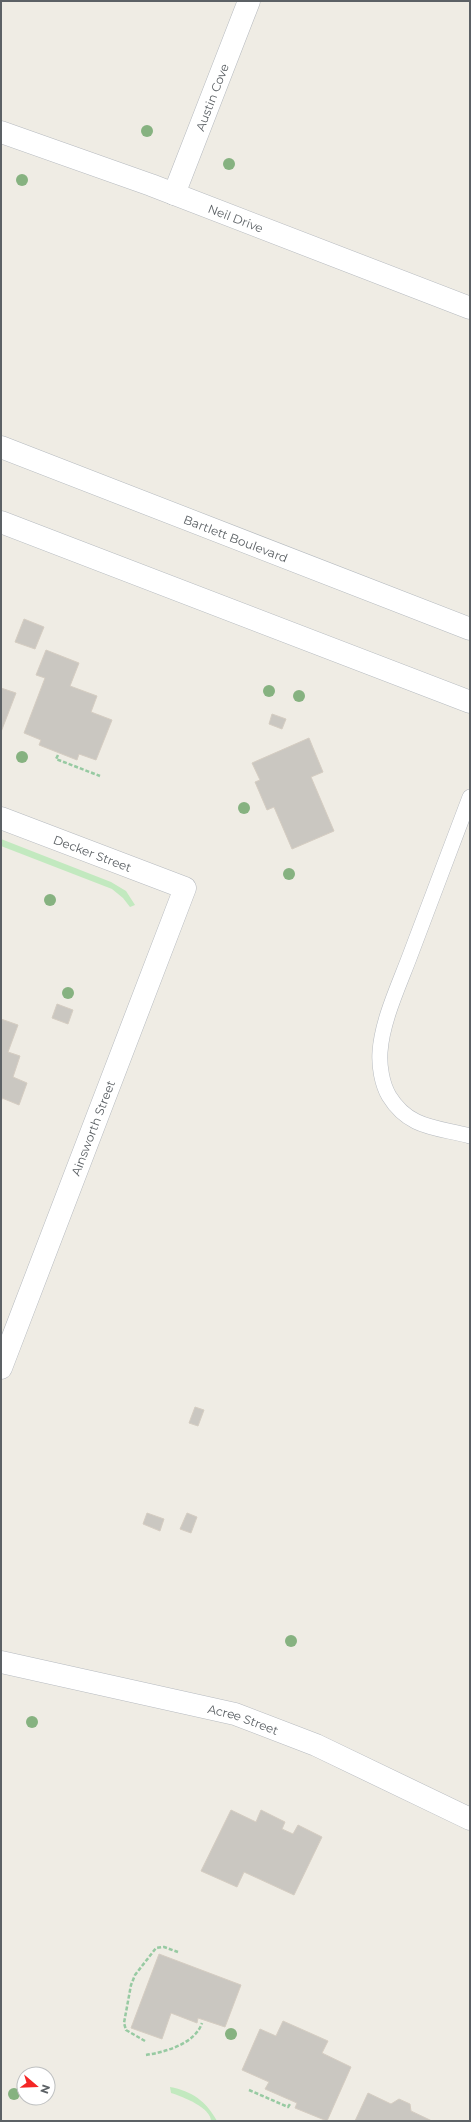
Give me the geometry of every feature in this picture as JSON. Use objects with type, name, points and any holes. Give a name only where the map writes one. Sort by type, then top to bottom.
[{"type":"street","name":"Austin Cove","points":[[174,194],[249,1]]},
{"type":"street","name":"Neil Drive","points":[[1,132],[174,194],[470,308]]},
{"type":"street","name":"Bartlett Boulevard","points":[[1,447],[470,629]]},
{"type":"street","points":[[1,522],[470,702]]},
{"type":"street","name":"Decker Street","points":[[1,818],[185,888]]},
{"type":"street","name":"Ainsworth Street","points":[[1,1368],[185,888]]},
{"type":"street","name":"Acree Street","points":[[1,1662],[235,1714],[309,1742],[470,1819]]},
{"type":"lane","points":[[470,797],[401,980],[384,1030],[380,1052],[380,1071],[389,1095],[406,1116],[430,1128],[470,1136]]},
{"type":"path","points":[[58,755],[56,759],[100,776]]},
{"type":"path","points":[[145,2041],[126,2030],[124,2023],[130,1985],[135,1975],[156,1948],[164,1947],[178,1952]]},
{"type":"path","points":[[146,2054],[158,2053],[187,2041],[196,2035],[202,2023]]},
{"type":"path","points":[[249,2090],[288,2108],[290,2104]]},
{"type":"green space","points":[[1,839],[111,882],[126,891],[135,905],[130,907],[123,898],[112,889],[1,846]]},
{"type":"green space","points":[[170,2087],[185,2091],[198,2098],[213,2114],[217,2121],[211,2121],[210,2116],[202,2107],[183,2097],[171,2093]]},
{"type":"building","points":[[24,619],[44,627],[35,649],[15,642]]},
{"type":"building","points":[[46,650],[79,663],[70,686],[97,696],[91,712],[112,720],[96,760],[79,754],[77,760],[39,745],[41,740],[24,733],[45,678],[36,675]]},
{"type":"building","points":[[1,688],[16,693],[1,732]]},
{"type":"building","points":[[272,714],[286,719],[282,729],[269,724]]},
{"type":"building","points":[[309,738],[323,772],[311,777],[334,831],[292,849],[274,807],[267,810],[255,782],[260,780],[252,763]]},
{"type":"building","points":[[57,1004],[73,1010],[68,1024],[52,1018]]},
{"type":"building","points":[[1,1019],[18,1025],[8,1052],[20,1056],[13,1077],[27,1083],[19,1105],[2,1098],[1,1103]]},
{"type":"building","points":[[195,1407],[204,1410],[198,1426],[189,1423]]},
{"type":"building","points":[[147,1513],[164,1519],[160,1531],[143,1524]]},
{"type":"building","points":[[187,1513],[197,1517],[191,1533],[180,1529]]},
{"type":"building","points":[[231,1810],[256,1822],[261,1810],[285,1822],[282,1829],[293,1834],[298,1825],[322,1837],[294,1895],[244,1872],[237,1887],[201,1871]]},
{"type":"building","points":[[159,1954],[241,1985],[225,2027],[198,2018],[197,2023],[171,2013],[162,2039],[131,2028]]},
{"type":"building","points":[[283,2021],[328,2041],[322,2053],[351,2067],[327,2121],[295,2108],[297,2103],[265,2089],[269,2082],[242,2070],[260,2029],[276,2036]]},
{"type":"building","points":[[368,2093],[391,2104],[399,2099],[410,2104],[411,2111],[432,2121],[355,2121]]}]
